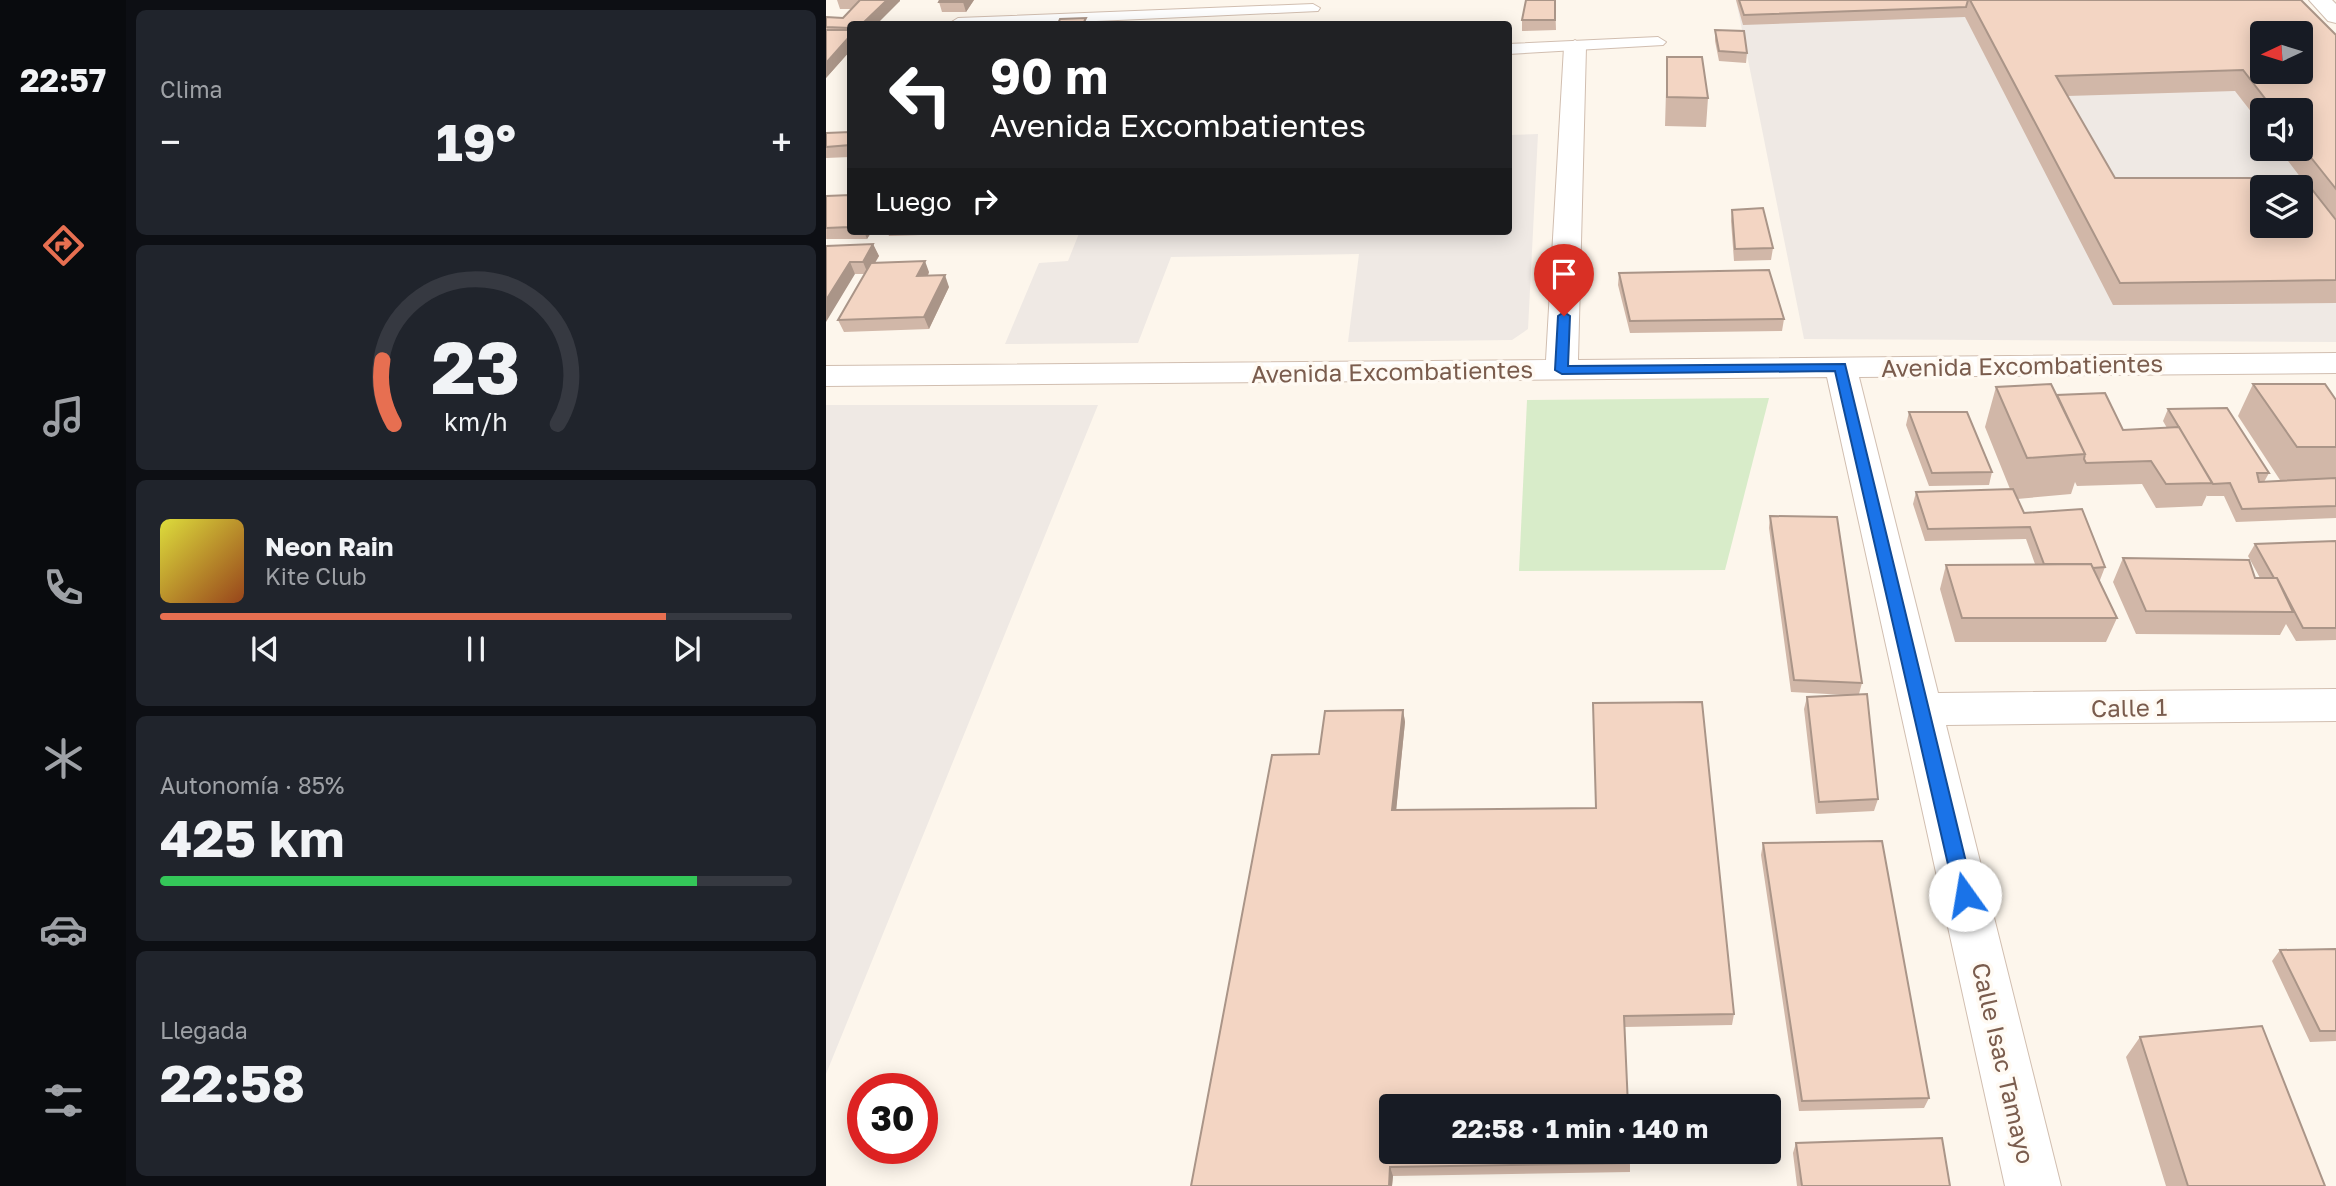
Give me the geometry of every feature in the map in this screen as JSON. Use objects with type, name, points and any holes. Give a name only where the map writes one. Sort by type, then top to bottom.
[{"type":"street","points":[[2320,0],[2336,16]]},
{"type":"street","points":[[1562,370],[1576,47]]},
{"type":"street","name":"Avenida Excombatientes","points":[[826,376],[2336,363]]},
{"type":"street","name":"Calle Isac Tamayo","points":[[1840,367],[2033,1186]]},
{"type":"street","name":"Calle 1","points":[[1921,709],[2336,705]]},
{"type":"lane","points":[[996,21],[1315,4],[1308,21]]},
{"type":"lane","points":[[1512,49],[1658,42]]},
{"type":"shaded area","points":[[1736,0],[2275,0],[2295,21],[2250,21],[2250,84],[2314,84],[2314,41],[2336,64],[2336,342],[1804,339]]},
{"type":"shaded area","points":[[1538,134],[1528,329],[1512,340],[1348,342],[1359,254],[1171,257],[1138,343],[1005,344],[1039,263],[1068,261],[1078,235],[1512,235],[1512,135]]},
{"type":"shaded area","points":[[826,405],[1098,405],[826,1074]]},
{"type":"green space","points":[[1769,398],[1725,570],[1519,571],[1527,400]]},
{"type":"building","points":[[860,0],[887,0],[865,21],[847,21],[847,28],[826,27],[826,17],[843,18]]},
{"type":"building","points":[[940,0],[964,0],[939,2]]},
{"type":"building","points":[[1526,0],[1555,0],[1555,20],[1522,20]]},
{"type":"building","points":[[1739,0],[1968,0],[1966,7],[1744,15]]},
{"type":"building","points":[[1970,0],[2301,0],[2336,35],[2336,189],[2313,160],[2313,98],[2265,98],[2254,84],[2314,84],[2314,21],[2250,21],[2250,79],[2243,70],[2056,76],[2115,178],[2250,178],[2250,238],[2313,238],[2313,191],[2336,220],[2336,280],[2120,283]]},
{"type":"building","points":[[1086,18],[1084,21],[1059,21]]},
{"type":"building","points":[[826,30],[847,30],[847,39],[826,63]]},
{"type":"building","points":[[1715,30],[1744,31],[1747,53],[1719,51]]},
{"type":"building","points":[[1667,57],[1702,57],[1708,98],[1667,97]]},
{"type":"building","points":[[847,132],[847,145],[826,147],[826,133]]},
{"type":"building","points":[[847,195],[847,227],[826,228],[826,196]]},
{"type":"building","points":[[1763,208],[1773,248],[1735,249],[1732,210]]},
{"type":"building","points":[[873,244],[863,262],[850,262],[826,300],[826,246]]},
{"type":"building","points":[[925,261],[917,276],[945,275],[924,317],[838,320],[871,263]]},
{"type":"building","points":[[1769,270],[1784,319],[1630,321],[1619,273]]},
{"type":"building","points":[[2051,384],[2085,454],[2027,458],[1996,387]]},
{"type":"building","points":[[2253,384],[2325,384],[2336,400],[2336,447],[2297,447]]},
{"type":"building","points":[[2105,393],[2123,430],[2179,427],[2212,483],[2166,484],[2151,461],[2086,463],[2085,454],[2057,395]]},
{"type":"building","points":[[2227,408],[2269,473],[2257,473],[2259,482],[2336,478],[2336,506],[2242,509],[2230,483],[2213,484],[2168,409]]},
{"type":"building","points":[[1909,412],[1967,412],[1992,472],[1932,473]]},
{"type":"building","points":[[2013,489],[2024,513],[2082,509],[2105,567],[2093,568],[2091,564],[2044,564],[2030,527],[1928,529],[1916,492]]},
{"type":"building","points":[[1770,516],[1837,517],[1862,683],[1794,680]]},
{"type":"building","points":[[2336,541],[2336,628],[2303,628],[2277,578],[2274,578],[2255,544]]},
{"type":"building","points":[[2123,558],[2249,560],[2255,578],[2277,578],[2293,612],[2146,611]]},
{"type":"building","points":[[2091,564],[2117,618],[1962,618],[1946,565]]},
{"type":"building","points":[[1867,694],[1878,799],[1819,802],[1807,697]]},
{"type":"building","points":[[1702,702],[1734,1014],[1624,1016],[1627,1094],[1379,1094],[1379,1164],[1570,1164],[1390,1167],[1389,1186],[1191,1186],[1272,755],[1319,754],[1325,711],[1403,710],[1392,810],[1596,808],[1593,703]]},
{"type":"building","points":[[1882,841],[1929,1098],[1802,1101],[1763,843]]},
{"type":"building","points":[[2336,949],[2336,1031],[2320,1031],[2280,950]]},
{"type":"building","points":[[2262,1026],[2325,1186],[2188,1186],[2140,1037]]},
{"type":"building","points":[[1942,1138],[1950,1186],[1802,1186],[1796,1143]]},
{"type":"route","points":[[1564,316],[1562,370],[1840,367],[1965,895]]}]
